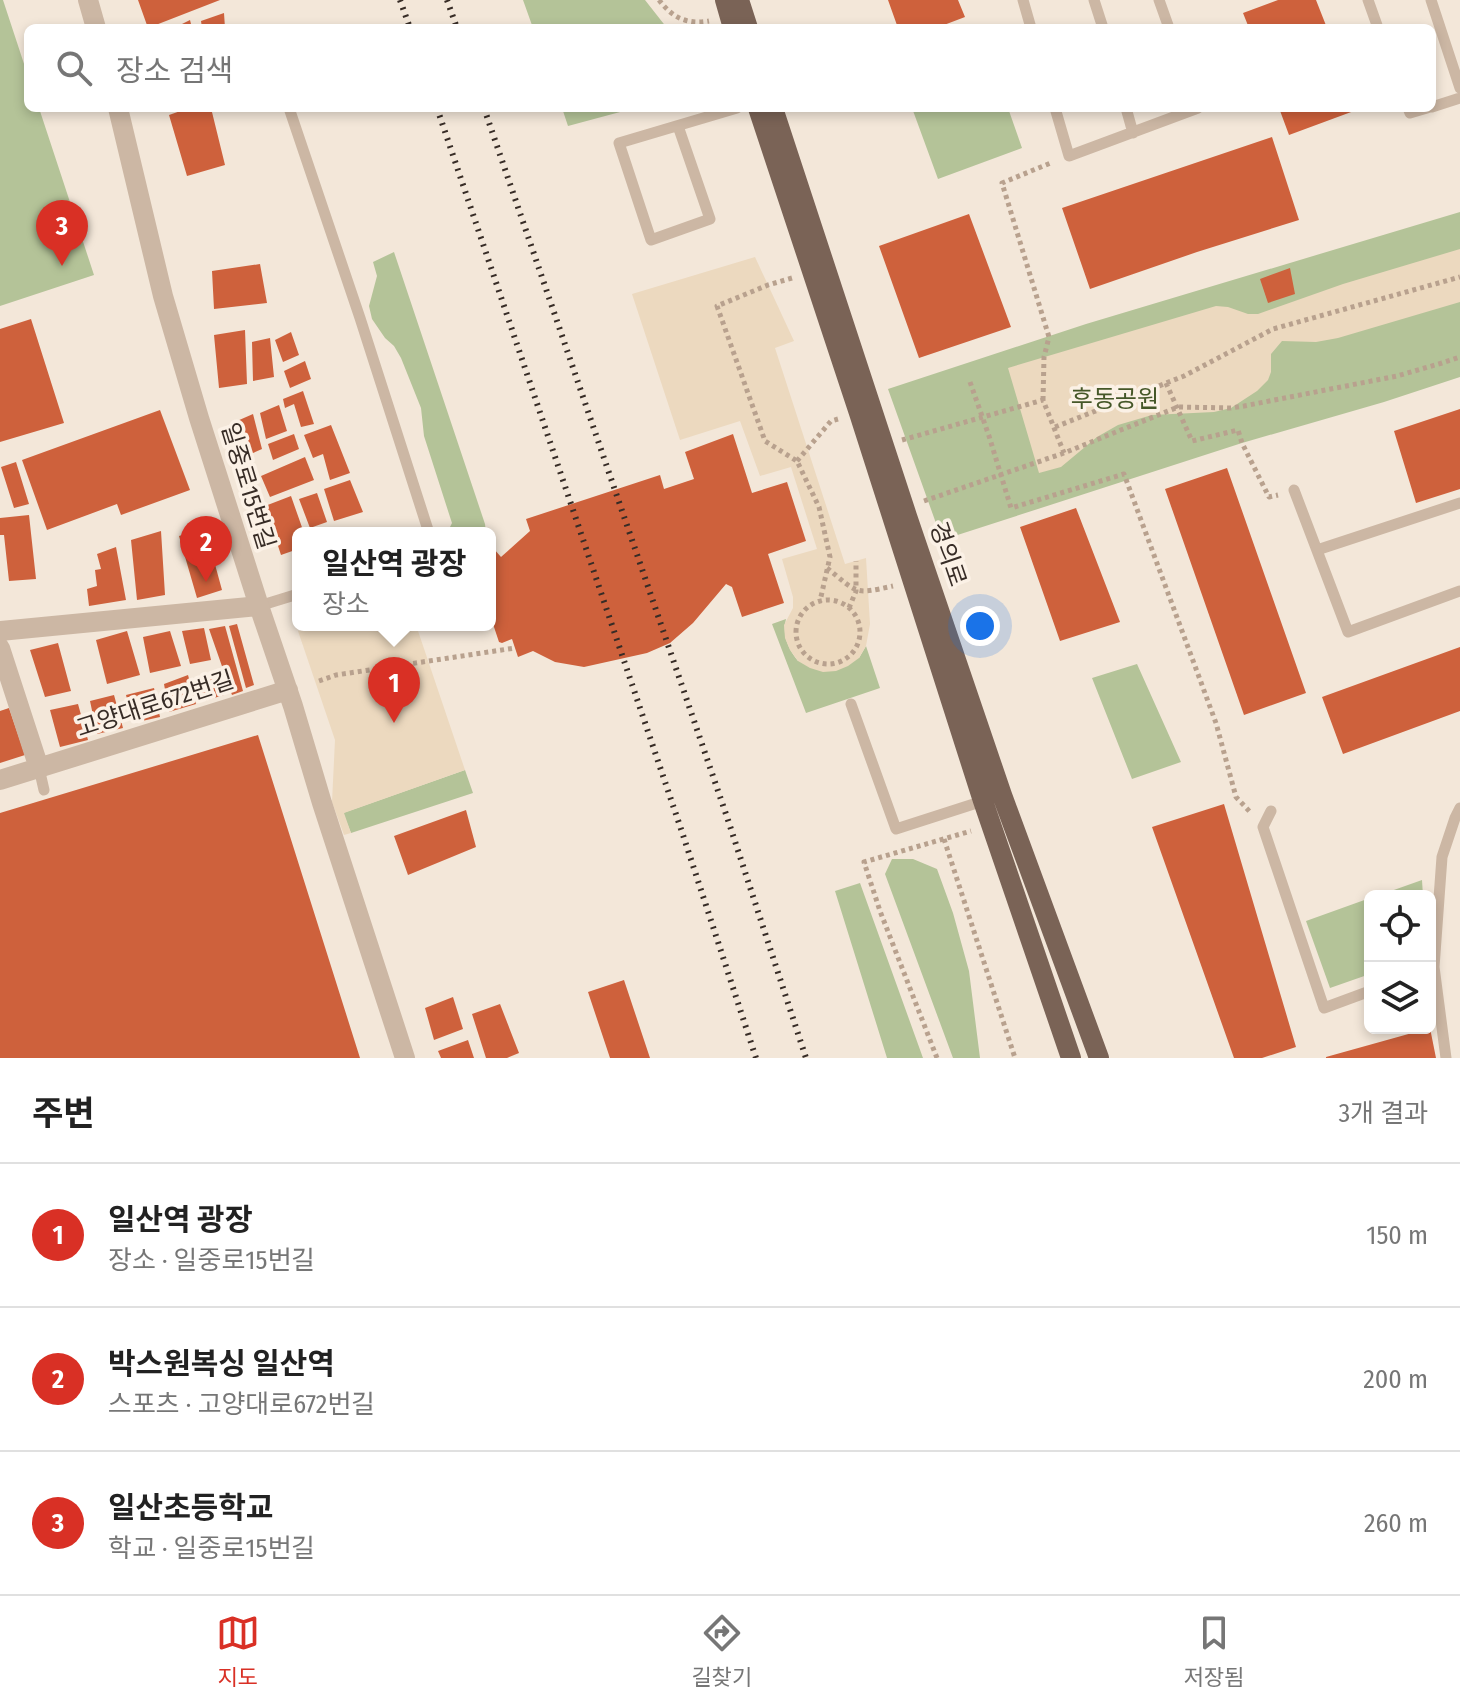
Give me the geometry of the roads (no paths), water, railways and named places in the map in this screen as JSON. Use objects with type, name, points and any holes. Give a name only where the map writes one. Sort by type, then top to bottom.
[{"type":"main road","points":[[725,0],[732,24]]},
{"type":"main road","points":[[739,0],[747,24]]},
{"type":"main road","name":"경의로","points":[[759,112],[983,801],[1071,1058]]},
{"type":"main road","name":"경의로","points":[[774,112],[1002,795],[1099,1058]]},
{"type":"street","points":[[88,0],[95,24]]},
{"type":"street","name":"일중로15번길","points":[[119,112],[163,296],[405,1058]]},
{"type":"street","points":[[0,631],[259,606]]},
{"type":"street","points":[[0,648],[39,768]]},
{"type":"street","name":"고양대로672번길","points":[[0,780],[288,690]]},
{"type":"lane","points":[[1023,0],[1030,24]]},
{"type":"lane","points":[[1094,0],[1102,24]]},
{"type":"lane","points":[[1159,0],[1168,24]]},
{"type":"lane","points":[[1368,0],[1377,24]]},
{"type":"lane","points":[[1431,0],[1460,88]]},
{"type":"lane","points":[[1436,105],[1460,98]]},
{"type":"lane","points":[[290,112],[427,527]]},
{"type":"lane","points":[[678,126],[710,219],[651,240],[619,143],[724,112]]},
{"type":"lane","points":[[1056,112],[1069,156],[1188,112]]},
{"type":"lane","points":[[1127,112],[1133,133]]},
{"type":"lane","points":[[1294,490],[1348,632],[1460,591]]},
{"type":"lane","points":[[1317,550],[1460,503]]},
{"type":"lane","points":[[259,606],[292,596]]},
{"type":"lane","points":[[851,704],[896,829],[983,801]]},
{"type":"lane","points":[[39,768],[44,790]]},
{"type":"lane","points":[[1432,962],[1442,857],[1460,808]]},
{"type":"lane","points":[[1271,811],[1263,827],[1324,1008],[1364,993]]},
{"type":"lane","points":[[1436,993],[1446,1058]]},
{"type":"railway","points":[[400,0],[409,24]]},
{"type":"railway","points":[[447,0],[456,24]]},
{"type":"railway","points":[[438,112],[756,1058]]},
{"type":"railway","points":[[485,112],[728,820],[806,1058]]},
{"type":"place","name":"일산초등학교","points":[[62,266]]},
{"type":"place","name":"박스원복싱 일산역","points":[[206,582]]},
{"type":"place","name":"일산역 광장","points":[[394,723]]},
{"type":"park label","name":"후동공원","points":[[1115,399]]}]
